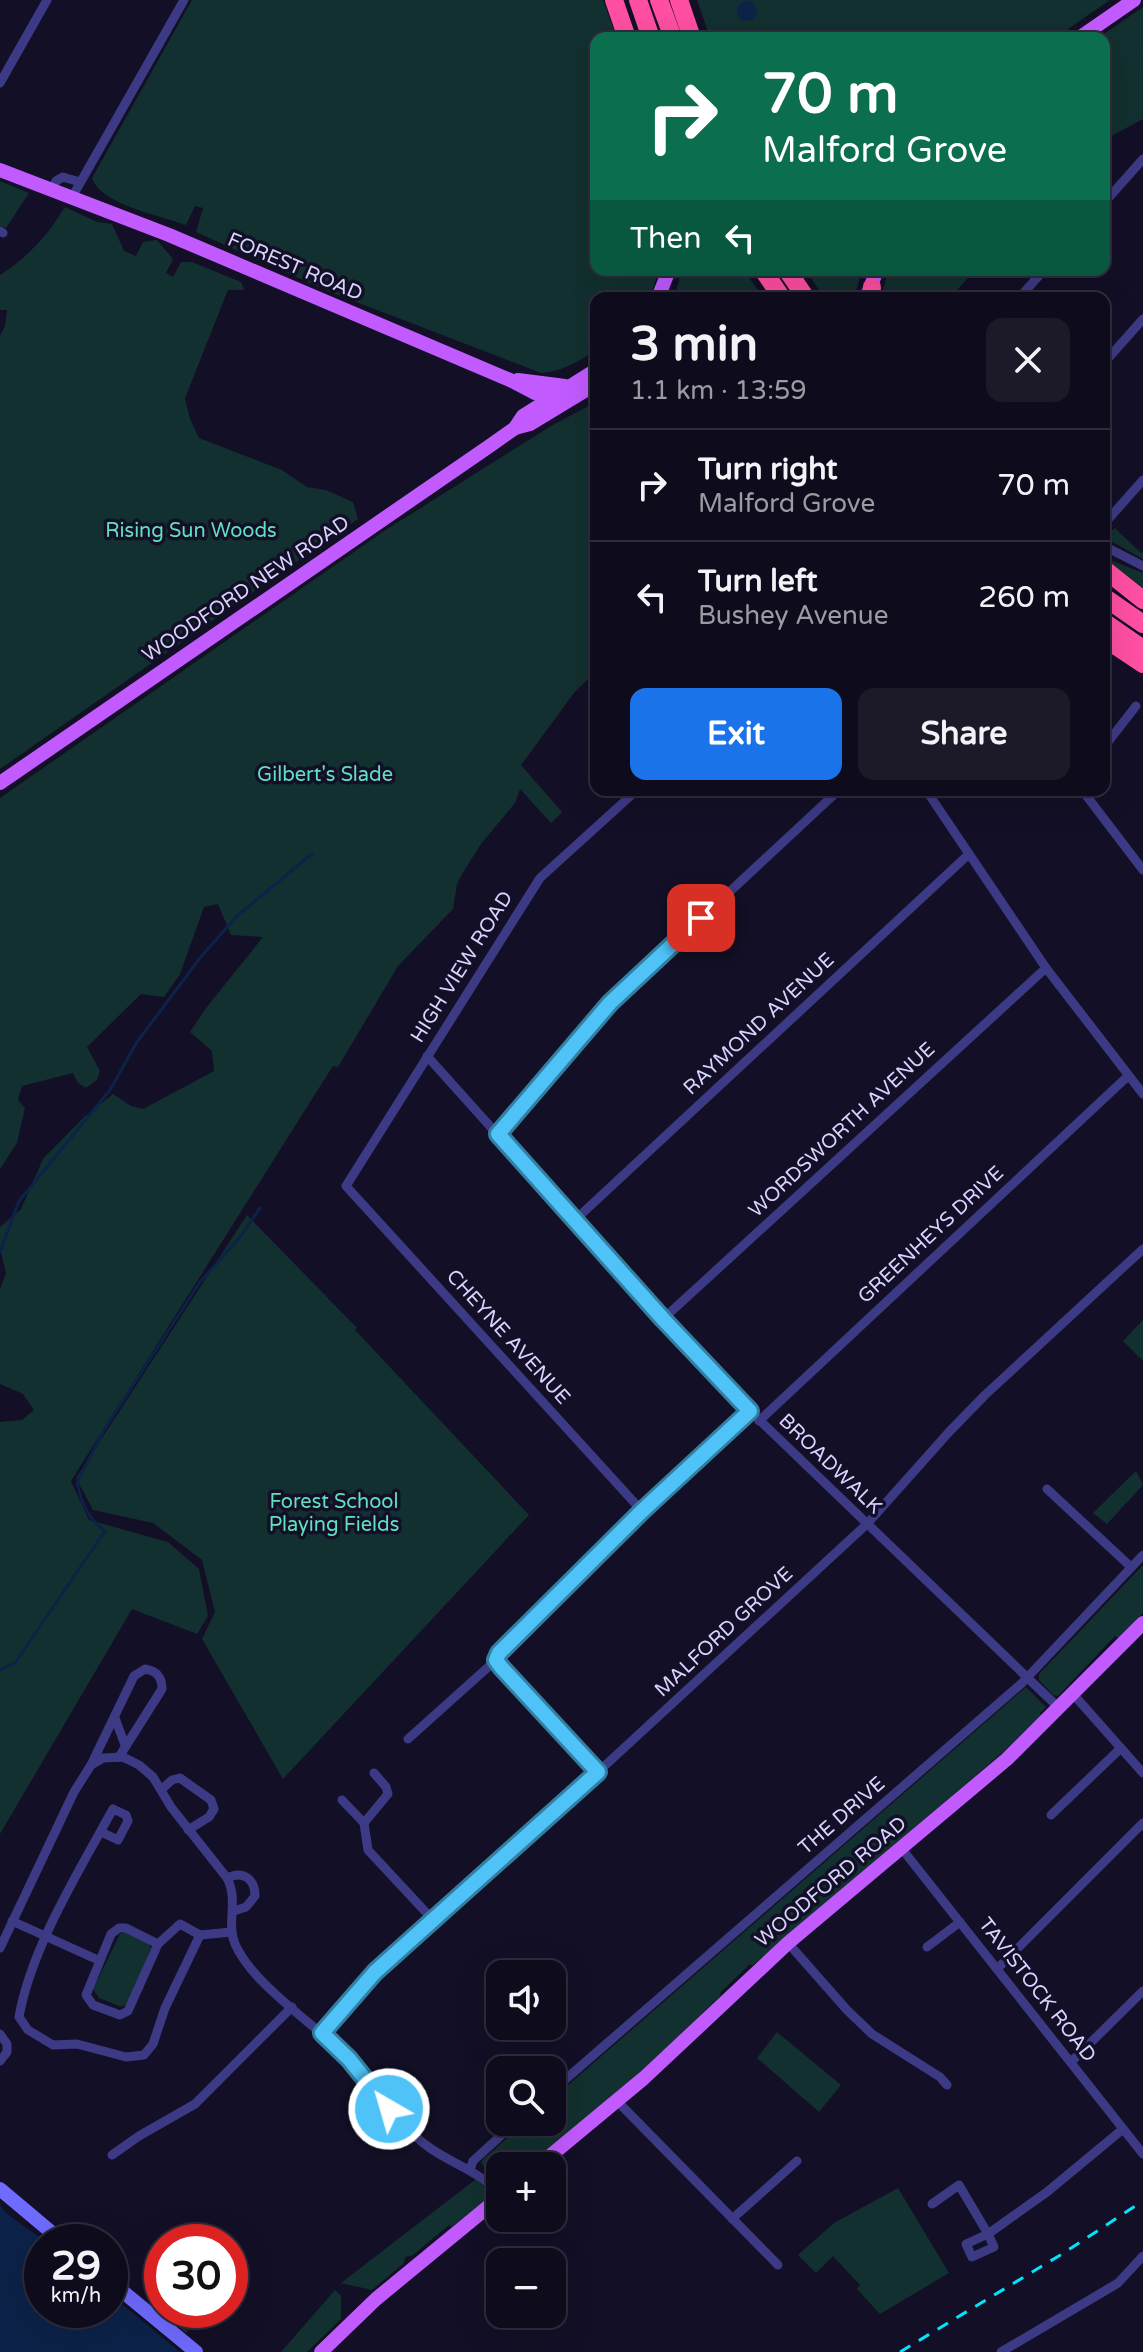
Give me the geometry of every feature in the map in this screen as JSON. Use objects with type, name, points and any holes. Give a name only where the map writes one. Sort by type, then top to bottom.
[{"type":"highway","points":[[614,0],[625,32]]},
{"type":"highway","points":[[638,0],[649,32]]},
{"type":"highway","points":[[659,0],[671,32]]},
{"type":"highway","points":[[679,0],[690,32]]},
{"type":"highway","points":[[1110,574],[1143,600]]},
{"type":"highway","points":[[1110,601],[1143,624]]},
{"type":"highway","points":[[1110,626],[1143,649]]},
{"type":"highway","points":[[1110,642],[1143,664]]},
{"type":"main road","points":[[1088,32],[1134,0]]},
{"type":"main road","name":"FOREST ROAD","points":[[0,170],[169,235],[535,393],[556,396],[575,390]]},
{"type":"main road","name":"WOODFORD NEW ROAD","points":[[519,422],[530,424],[590,376]]},
{"type":"main road","points":[[519,422],[516,383],[575,390]]},
{"type":"main road","name":"WOODFORD NEW ROAD","points":[[575,390],[590,386]]},
{"type":"main road","name":"WOODFORD NEW ROAD","points":[[0,783],[556,396]]},
{"type":"main road","name":"WOODFORD ROAD","points":[[556,2152],[618,2102],[788,1943],[1007,1759],[1143,1623]]},
{"type":"main road","points":[[321,2352],[376,2299],[486,2208]]},
{"type":"street","points":[[0,83],[47,0]]},
{"type":"street","points":[[71,199],[184,0]]},
{"type":"street","points":[[1110,196],[1143,159]]},
{"type":"street","points":[[51,191],[56,181],[63,177],[80,182]]},
{"type":"street","points":[[1024,292],[1039,276]]},
{"type":"street","points":[[1110,356],[1143,319]]},
{"type":"street","points":[[1110,517],[1143,480]]},
{"type":"street","points":[[1110,549],[1143,566]]},
{"type":"street","points":[[1110,739],[1136,706]]},
{"type":"street","name":"HIGH VIEW ROAD","points":[[346,1186],[540,878],[630,796]]},
{"type":"street","points":[[498,1134],[610,1003],[833,796]]},
{"type":"street","points":[[930,796],[1046,968],[1143,1094]]},
{"type":"street","points":[[1087,796],[1143,870]]},
{"type":"street","name":"RAYMOND AVENUE","points":[[575,1220],[969,854]]},
{"type":"street","name":"WORDSWORTH AVENUE","points":[[663,1319],[1046,968]]},
{"type":"street","name":"BROADWALK","points":[[427,1056],[759,1421],[1059,1708]]},
{"type":"street","name":"GREENHEYS DRIVE","points":[[759,1421],[1128,1076]]},
{"type":"street","name":"CHEYNE AVENUE","points":[[346,1186],[642,1511]]},
{"type":"street","name":"MALFORD GROVE","points":[[322,2033],[375,1972],[867,1524],[985,1395],[1143,1249]]},
{"type":"street","points":[[408,1739],[496,1660],[499,1653],[642,1511],[750,1411]]},
{"type":"street","points":[[1047,1489],[1131,1567]]},
{"type":"street","name":"THE DRIVE","points":[[566,2079],[1027,1678],[1143,1555]]},
{"type":"street","points":[[496,1660],[598,1772]]},
{"type":"street","points":[[0,1948],[74,1792],[91,1765],[137,1672],[145,1669],[154,1671],[162,1680],[162,1689],[119,1757]]},
{"type":"street","points":[[1073,1694],[1143,1773]]},
{"type":"street","points":[[115,1718],[125,1745]]},
{"type":"street","points":[[1051,1815],[1121,1748]]},
{"type":"street","points":[[91,1765],[103,1758],[119,1757],[139,1765],[162,1789],[171,1807],[227,1878],[233,1891],[232,1932],[235,1944],[258,1977],[349,2059],[405,2125],[431,2149],[486,2179]]},
{"type":"street","points":[[364,1823],[388,1794],[374,1773]]},
{"type":"street","points":[[162,1789],[172,1780],[180,1778],[211,1800],[214,1809],[209,1817],[188,1830]]},
{"type":"street","points":[[342,1800],[364,1823],[368,1850],[434,1921]]},
{"type":"street","points":[[997,1969],[1143,1823]]},
{"type":"street","points":[[101,1832],[46,1937],[24,1988],[19,2017],[28,2030],[53,2045],[77,2044],[126,2057],[144,2055],[153,2044],[165,2008],[200,1935]]},
{"type":"street","name":"TAVISTOCK ROAD","points":[[902,1849],[1143,2154]]},
{"type":"street","points":[[227,1878],[234,1874],[244,1875],[252,1880],[255,1889],[255,1896],[246,1907],[234,1911]]},
{"type":"street","points":[[12,1921],[98,1960]]},
{"type":"street","points":[[927,1947],[960,1922]]},
{"type":"street","points":[[158,1944],[126,1928],[119,1928],[111,1934],[87,1988],[88,2000],[93,2005],[120,2015],[128,2011],[158,1944],[180,1924],[200,1935],[232,1932]]},
{"type":"street","points":[[788,1943],[828,1990],[872,2034],[940,2077],[947,2085]]},
{"type":"street","points":[[1071,2062],[1143,1991]]},
{"type":"street","points":[[112,2155],[195,2104],[292,2007]]},
{"type":"street","points":[[0,2034],[7,2044],[7,2052],[0,2061]]},
{"type":"street","points":[[618,2102],[778,2265]]},
{"type":"street","points":[[932,2204],[959,2185],[988,2234],[1047,2192],[1123,2129]]},
{"type":"street","points":[[470,2170],[473,2161],[501,2136]]},
{"type":"street","points":[[732,2219],[797,2161]]},
{"type":"street","points":[[0,2189],[42,2224]]},
{"type":"street","points":[[1001,2352],[1118,2283],[1143,2256]]},
{"type":"street","points":[[128,2296],[196,2352]]},
{"type":"green space","points":[[192,0],[603,0],[615,32],[590,32],[590,276],[657,276],[652,292],[590,292],[590,353],[570,365],[541,373],[325,290],[196,232],[203,208],[195,206],[186,225],[119,202],[98,187],[92,178]]},
{"type":"green space","points":[[697,0],[1110,0],[1064,32],[708,32]]},
{"type":"green space","points":[[1143,7],[1143,119],[1110,137],[1110,32],[1107,32]]},
{"type":"green space","points":[[0,181],[29,193],[6,228],[0,226]]},
{"type":"green space","name":"Rising Sun Woods","points":[[65,207],[97,222],[112,224],[124,251],[136,256],[143,242],[157,240],[173,259],[166,273],[173,277],[181,262],[192,262],[241,282],[244,290],[228,290],[185,398],[199,438],[282,470],[307,487],[326,490],[353,502],[358,519],[0,769],[0,336],[7,310],[0,310],[0,275],[36,245]]},
{"type":"green space","points":[[680,276],[748,276],[759,292],[676,292]]},
{"type":"green space","points":[[810,276],[860,276],[856,292],[820,292]]},
{"type":"green space","points":[[887,276],[970,276],[955,292],[882,292]]},
{"type":"green space","name":"Gilbert's Slade","points":[[590,405],[590,677],[574,693],[521,765],[562,812],[551,823],[520,789],[515,803],[481,844],[462,874],[453,909],[398,966],[338,1067],[333,1066],[71,1481],[89,1520],[168,1542],[199,1569],[208,1616],[197,1634],[132,1609],[0,1834],[0,1422],[22,1420],[34,1410],[23,1394],[0,1384],[0,1289],[6,1273],[0,1249],[0,1227],[21,1209],[43,1159],[83,1118],[113,1094],[131,1106],[143,1109],[214,1071],[212,1051],[190,1032],[263,937],[231,935],[218,904],[204,907],[180,974],[164,997],[141,994],[87,1047],[100,1071],[97,1080],[86,1088],[78,1083],[73,1073],[22,1086],[18,1100],[25,1108],[17,1143],[0,1169],[0,798],[384,531],[551,426]]},
{"type":"green space","points":[[1115,528],[1143,552],[1143,559],[1110,541],[1110,532]]},
{"type":"green space","points":[[1113,561],[1143,573],[1143,588],[1111,563]]},
{"type":"green space","name":"Forest School Playing Fields","points":[[247,1215],[357,1328],[355,1330],[529,1515],[283,1779],[202,1639],[215,1612],[202,1560],[153,1523],[93,1510],[76,1478]]},
{"type":"green space","points":[[1143,1320],[1143,1361],[1123,1341]]},
{"type":"green space","points":[[1136,1471],[1143,1485],[1107,1524],[1093,1513]]},
{"type":"green space","points":[[1143,1565],[1143,1613],[1118,1638],[1115,1636],[1058,1696],[1053,1695],[1039,1680],[1039,1674]]},
{"type":"green space","points":[[1026,1687],[1046,1707],[1002,1753],[752,1966],[750,1964],[641,2073],[566,2135],[566,2087]]},
{"type":"green space","points":[[126,1932],[146,1941],[151,1947],[129,2002],[122,2007],[99,1998],[93,1989],[120,1934]]},
{"type":"green space","points":[[777,2032],[841,2085],[819,2112],[757,2058]]},
{"type":"green space","points":[[510,2136],[564,2136],[545,2152],[491,2152]]},
{"type":"green space","points":[[476,2179],[486,2189],[486,2200],[451,2227],[449,2225],[413,2255],[405,2257],[404,2263],[372,2290],[341,2283]]},
{"type":"green space","points":[[898,2188],[949,2273],[880,2314],[857,2289],[860,2285],[833,2256],[816,2273],[798,2255],[834,2223]]},
{"type":"green space","points":[[335,2290],[341,2296],[341,2319],[307,2352],[281,2352]]},
{"type":"water","points":[[747,1],[754,4],[757,11],[754,18],[747,21],[740,18],[737,11],[740,4]]},
{"type":"water","points":[[0,2205],[24,2226],[24,2328],[128,2328],[128,2309],[144,2322],[144,2328],[151,2328],[180,2352],[0,2352]]},
{"type":"waterway","points":[[0,1252],[19,1201],[110,1090],[137,1042],[200,958],[236,917],[313,853]]},
{"type":"waterway","points":[[0,1670],[15,1663],[105,1531],[86,1510],[77,1482],[104,1430],[200,1282],[240,1237],[260,1208]]},
{"type":"railway","points":[[900,2352],[1143,2201]]},
{"type":"route","points":[[389,2109],[349,2059],[322,2033],[375,1972],[598,1772],[501,1667],[496,1660],[499,1653],[642,1511],[750,1411],[663,1319],[498,1134],[610,1003],[701,918]]}]
